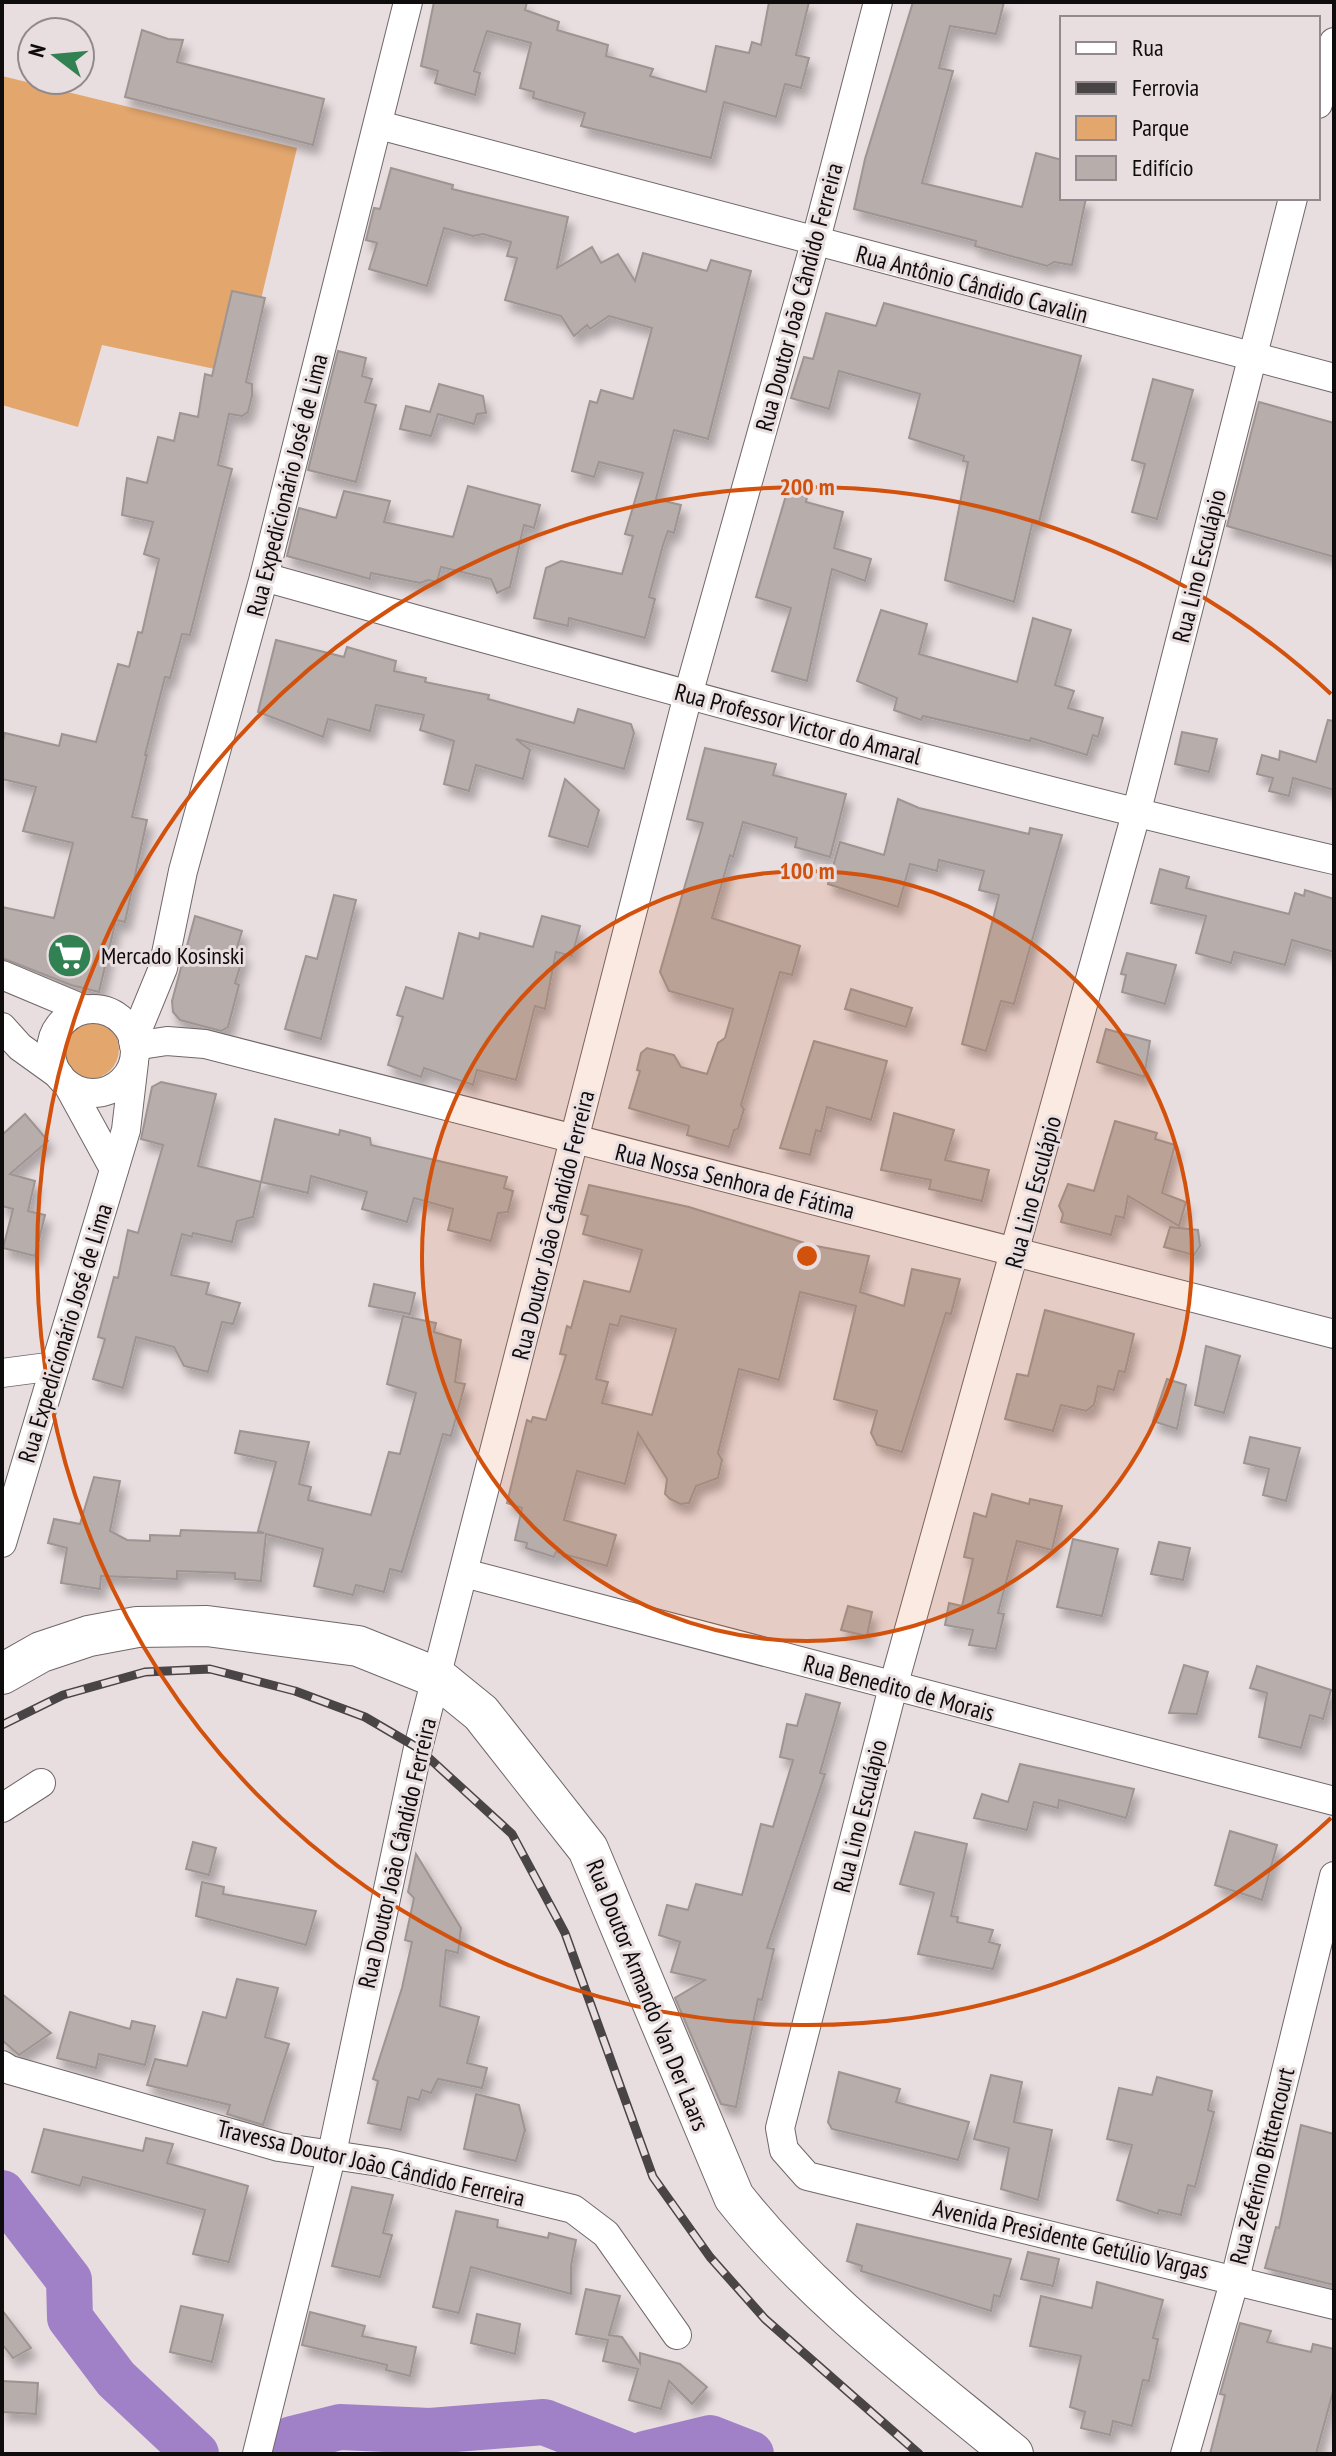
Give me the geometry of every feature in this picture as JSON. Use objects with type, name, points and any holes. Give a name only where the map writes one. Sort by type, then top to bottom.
[{"type":"main road","name":"Rua Doutor Armando Van Der Laars","points":[[2,1674],[41,1652],[89,1636],[137,1627],[207,1626],[358,1646],[438,1678],[481,1713],[588,1849],[734,2197],[772,2246],[821,2295],[1013,2454]]},
{"type":"street","name":"Rua Expedicionário José de Lima","points":[[2,1543],[126,1130],[134,1050],[163,968],[183,871],[264,577],[408,2]]},
{"type":"street","name":"Rua Doutor João Cândido Ferreira","points":[[257,2454],[332,2153],[418,1748],[688,695],[815,243],[878,2]]},
{"type":"street","points":[[1320,96],[1334,42]]},
{"type":"street","name":"Rua Antônio Cândido Cavalin","points":[[379,125],[815,243],[1334,378]]},
{"type":"street","name":"Rua Lino Esculápio","points":[[807,2176],[784,2150],[780,2128],[893,1687],[1136,814],[1292,200]]},
{"type":"street","name":"Rua Professor Victor do Amaral","points":[[264,577],[688,695],[1136,814],[1334,860]]},
{"type":"street","points":[[114,1169],[63,1080],[51,1050],[53,1036],[70,1015],[97,1011],[163,968]]},
{"type":"street","points":[[2,975],[122,1021],[134,1050],[119,1083],[94,1093],[63,1080],[20,1047],[2,1027]]},
{"type":"street","name":"Rua Nossa Senhora de Fátima","points":[[134,1050],[167,1041],[205,1044],[1334,1334]]},
{"type":"street","points":[[2,1373],[55,1366]]},
{"type":"street","name":"Rua Benedito de Morais","points":[[464,1573],[1334,1801]]},
{"type":"street","points":[[2,1808],[41,1783]]},
{"type":"street","name":"Rua Zeferino Bittencourt","points":[[1185,2454],[1235,2279],[1334,1876]]},
{"type":"street","name":"Travessa Doutor João Cândido Ferreira","points":[[6,2068],[279,2147],[386,2163],[573,2209],[606,2234],[677,2335]]},
{"type":"street","name":"Avenida Presidente Getúlio Vargas","points":[[807,2176],[1334,2305]]},
{"type":"green space","points":[[2,76],[16,79],[16,96],[84,96],[297,148],[243,375],[102,345],[78,427],[2,405]]},
{"type":"green space","points":[[89,1019],[110,1028],[119,1049],[110,1070],[89,1079],[68,1070],[59,1049],[68,1028]]},
{"type":"building","points":[[434,2],[527,2],[525,10],[559,22],[557,30],[608,45],[606,56],[653,69],[650,76],[706,92],[716,46],[749,53],[752,42],[761,45],[769,2],[809,2],[796,55],[809,58],[801,88],[785,84],[776,117],[724,102],[711,158],[581,126],[585,113],[533,98],[534,92],[520,88],[531,43],[487,31],[474,71],[480,73],[475,95],[435,83],[438,71],[421,66]]},
{"type":"building","points":[[913,2],[1004,2],[996,34],[950,26],[939,68],[953,71],[922,183],[1022,207],[1036,153],[1060,159],[1060,200],[1086,200],[1072,265],[1054,262],[1047,266],[975,246],[976,241],[854,209],[865,159]]},
{"type":"building","points":[[142,30],[168,39],[183,40],[177,62],[324,99],[313,145],[125,97]]},
{"type":"building","points":[[391,168],[453,185],[452,189],[568,217],[557,268],[592,247],[601,263],[618,254],[635,281],[643,253],[707,271],[711,260],[751,271],[708,439],[674,430],[656,499],[681,505],[674,533],[668,531],[663,545],[649,597],[655,599],[645,638],[569,618],[568,626],[534,618],[546,568],[561,561],[622,574],[633,536],[625,534],[643,473],[599,462],[594,477],[572,471],[590,401],[597,403],[601,390],[633,399],[652,328],[609,316],[590,329],[587,325],[574,336],[561,316],[505,300],[517,258],[507,256],[511,242],[483,234],[473,236],[444,228],[427,286],[369,269],[377,243],[366,240],[374,208],[380,209]]},
{"type":"building","points":[[232,291],[265,298],[246,382],[252,384],[252,396],[248,412],[242,416],[229,414],[218,465],[232,469],[190,635],[182,634],[170,678],[165,677],[145,755],[132,817],[147,820],[125,922],[116,920],[99,992],[71,985],[2,958],[2,907],[54,918],[73,843],[23,831],[36,787],[2,779],[2,745],[5,733],[59,746],[62,734],[96,742],[118,664],[129,667],[138,632],[142,633],[159,559],[144,554],[153,522],[122,515],[127,478],[147,483],[158,437],[174,441],[180,413],[198,417],[205,374],[212,376]]},
{"type":"building","points":[[884,303],[1081,356],[1039,522],[1033,520],[1014,602],[945,580],[968,462],[963,461],[964,456],[909,438],[920,394],[839,371],[829,409],[791,398],[804,357],[813,359],[826,313],[876,326]]},
{"type":"building","points":[[338,351],[366,358],[362,376],[372,379],[365,402],[376,405],[356,482],[308,470]]},
{"type":"building","points":[[1153,379],[1193,390],[1157,519],[1132,512],[1145,464],[1132,460]]},
{"type":"building","points":[[439,384],[483,396],[486,413],[477,414],[474,424],[438,414],[431,436],[400,429],[406,406],[430,412]]},
{"type":"building","points":[[1259,402],[1334,423],[1334,557],[1227,526]]},
{"type":"building","points":[[468,486],[540,505],[534,528],[524,525],[510,587],[497,593],[491,579],[441,567],[437,582],[428,580],[420,583],[371,573],[370,579],[287,556],[299,508],[336,518],[344,491],[390,501],[384,522],[453,537]]},
{"type":"building","points":[[787,492],[807,497],[806,502],[843,512],[834,548],[871,559],[865,581],[832,569],[807,681],[772,671],[791,608],[756,597]]},
{"type":"building","points":[[881,610],[927,624],[919,654],[1017,682],[1033,618],[1071,630],[1055,685],[1074,691],[1068,708],[1103,718],[1098,737],[1093,735],[1087,755],[1031,738],[1030,741],[923,716],[921,720],[894,710],[897,698],[857,681]]},
{"type":"building","points":[[276,640],[344,657],[347,647],[396,661],[394,671],[426,678],[425,682],[489,695],[488,699],[574,723],[578,709],[631,724],[634,733],[624,769],[516,739],[530,750],[523,779],[476,765],[469,791],[444,784],[454,741],[420,730],[424,715],[376,705],[370,731],[328,719],[323,737],[258,712]]},
{"type":"building","points":[[1328,720],[1334,721],[1334,790],[1293,778],[1289,796],[1269,791],[1273,778],[1257,774],[1262,755],[1279,760],[1280,751],[1316,762]]},
{"type":"building","points":[[1182,732],[1217,739],[1209,772],[1175,764]]},
{"type":"building","points":[[705,748],[776,764],[773,775],[846,794],[830,857],[795,847],[797,838],[743,822],[733,857],[730,855],[712,918],[800,946],[792,975],[780,972],[741,1105],[744,1109],[729,1147],[687,1135],[689,1126],[629,1108],[640,1071],[637,1070],[641,1053],[647,1048],[674,1055],[681,1067],[707,1074],[718,1043],[725,1038],[733,1009],[669,991],[660,972],[703,823],[687,819]]},
{"type":"building","points":[[565,779],[599,810],[588,847],[549,836]]},
{"type":"building","points":[[898,799],[919,808],[1029,834],[1030,828],[1062,835],[1014,1004],[1001,1001],[986,1051],[962,1044],[999,895],[979,890],[984,871],[939,860],[937,871],[910,864],[898,907],[828,884],[840,842],[884,855]]},
{"type":"building","points":[[1160,869],[1189,877],[1186,888],[1289,914],[1295,893],[1304,896],[1305,890],[1334,899],[1334,952],[1292,940],[1285,965],[1234,952],[1231,963],[1196,953],[1206,916],[1151,903]]},
{"type":"building","points":[[334,895],[356,900],[321,1039],[285,1029],[306,956],[317,959]]},
{"type":"building","points":[[195,916],[242,931],[236,951],[244,954],[235,983],[239,985],[228,1027],[221,1031],[180,1020],[173,1012],[172,1001]]},
{"type":"building","points":[[542,916],[580,926],[572,956],[556,952],[545,1009],[535,1006],[516,1080],[477,1070],[473,1085],[424,1068],[421,1077],[388,1065],[403,1017],[397,1015],[406,987],[443,999],[459,933],[479,939],[480,933],[533,947]]},
{"type":"building","points":[[1127,953],[1176,965],[1165,1004],[1122,992],[1126,975],[1121,974]]},
{"type":"building","points":[[851,989],[912,1008],[906,1027],[845,1009]]},
{"type":"building","points":[[1106,1029],[1150,1041],[1144,1077],[1097,1062]]},
{"type":"building","points":[[814,1041],[887,1061],[871,1120],[827,1107],[821,1132],[816,1130],[810,1155],[780,1148]]},
{"type":"building","points":[[161,1082],[216,1094],[198,1166],[261,1182],[253,1217],[237,1221],[232,1242],[193,1233],[192,1237],[182,1234],[171,1275],[209,1283],[206,1294],[240,1303],[233,1324],[222,1322],[208,1372],[184,1366],[174,1347],[136,1337],[123,1388],[93,1379],[105,1339],[98,1337],[114,1277],[118,1278],[128,1230],[138,1233],[163,1145],[141,1139],[152,1087]]},
{"type":"building","points":[[894,1113],[954,1130],[945,1160],[989,1170],[982,1201],[929,1189],[931,1180],[881,1170]]},
{"type":"building","points":[[25,1114],[48,1141],[10,1174],[35,1181],[28,1211],[45,1215],[35,1256],[3,1248],[13,1209],[2,1206],[2,1135]]},
{"type":"building","points":[[275,1119],[339,1135],[340,1130],[370,1138],[371,1145],[507,1177],[504,1188],[513,1191],[508,1212],[498,1213],[491,1241],[448,1230],[453,1209],[414,1198],[407,1222],[362,1209],[367,1192],[311,1176],[308,1193],[261,1182]]},
{"type":"building","points":[[1115,1121],[1157,1133],[1155,1139],[1175,1145],[1162,1193],[1186,1202],[1179,1226],[1128,1196],[1124,1218],[1116,1216],[1111,1235],[1061,1222],[1063,1214],[1059,1206],[1068,1184],[1094,1191]]},
{"type":"building","points":[[589,1185],[689,1207],[811,1245],[869,1256],[860,1292],[904,1306],[912,1269],[960,1279],[951,1314],[946,1313],[902,1452],[877,1445],[871,1433],[877,1411],[834,1399],[856,1306],[800,1292],[779,1380],[739,1369],[718,1453],[722,1460],[718,1478],[696,1486],[689,1503],[680,1504],[670,1499],[665,1494],[667,1479],[638,1433],[625,1484],[577,1471],[564,1520],[616,1535],[607,1566],[556,1552],[554,1557],[526,1548],[527,1543],[515,1540],[522,1508],[507,1503],[527,1420],[531,1422],[533,1417],[546,1420],[566,1355],[560,1354],[567,1326],[571,1328],[584,1281],[630,1292],[642,1250],[583,1234],[588,1216],[581,1214]],"holes":[[[621,1316],[676,1329],[652,1415],[602,1403],[608,1382],[596,1379],[610,1324],[618,1326]]]},
{"type":"building","points":[[1170,1227],[1198,1230],[1200,1246],[1194,1255],[1164,1247]]},
{"type":"building","points":[[374,1284],[415,1293],[410,1314],[369,1306]]},
{"type":"building","points":[[1045,1310],[1134,1334],[1125,1372],[1119,1371],[1114,1390],[1098,1386],[1094,1405],[1086,1411],[1061,1405],[1053,1431],[1005,1419],[1017,1374],[1028,1376]]},
{"type":"building","points":[[403,1316],[436,1323],[434,1332],[461,1340],[455,1382],[465,1384],[451,1436],[443,1434],[402,1572],[390,1569],[384,1592],[356,1585],[353,1595],[314,1586],[323,1549],[266,1534],[261,1581],[235,1579],[235,1573],[177,1571],[177,1579],[101,1576],[100,1589],[61,1583],[67,1548],[48,1543],[54,1519],[80,1524],[94,1477],[120,1481],[110,1531],[127,1540],[150,1541],[150,1535],[180,1536],[181,1530],[264,1533],[258,1531],[276,1462],[235,1453],[240,1431],[309,1442],[299,1484],[311,1487],[308,1500],[371,1515],[389,1452],[400,1454],[416,1393],[387,1384]]},
{"type":"building","points":[[1206,1346],[1240,1356],[1224,1413],[1195,1405]]},
{"type":"building","points":[[1167,1379],[1186,1385],[1177,1429],[1153,1421]]},
{"type":"building","points":[[1250,1437],[1300,1448],[1286,1501],[1263,1495],[1269,1469],[1244,1463]]},
{"type":"building","points":[[992,1494],[1029,1504],[1030,1499],[1062,1506],[1052,1550],[1017,1541],[998,1613],[1004,1614],[996,1649],[969,1645],[973,1630],[945,1625],[949,1603],[962,1606],[973,1559],[964,1557],[974,1513],[986,1517]]},
{"type":"building","points":[[1073,1539],[1118,1549],[1102,1616],[1057,1607]]},
{"type":"building","points":[[1159,1542],[1190,1548],[1183,1580],[1151,1574]]},
{"type":"building","points":[[848,1606],[872,1612],[867,1636],[841,1630]]},
{"type":"building","points":[[1184,1665],[1208,1672],[1197,1714],[1169,1713]]},
{"type":"building","points":[[1257,1666],[1331,1690],[1323,1719],[1310,1715],[1301,1748],[1259,1737],[1267,1693],[1250,1688]]},
{"type":"building","points":[[806,1694],[840,1703],[820,1773],[825,1774],[767,1948],[774,1949],[762,2000],[758,1999],[736,2107],[721,2104],[675,1998],[705,1980],[671,1972],[680,1942],[659,1935],[667,1905],[688,1910],[696,1884],[742,1895],[761,1824],[773,1827],[793,1760],[780,1757],[787,1724],[797,1726]]},
{"type":"building","points":[[1020,1764],[1134,1789],[1126,1818],[1059,1800],[1058,1808],[1034,1802],[1027,1830],[974,1818],[982,1794],[1008,1802]]},
{"type":"building","points":[[1230,1831],[1277,1845],[1262,1900],[1215,1885]]},
{"type":"building","points":[[915,1832],[967,1844],[951,1916],[958,1917],[957,1922],[993,1930],[989,1942],[1000,1945],[993,1969],[918,1954],[934,1893],[900,1884]]},
{"type":"building","points":[[193,1842],[216,1848],[209,1875],[186,1869]]},
{"type":"building","points":[[416,1854],[461,1928],[458,1953],[446,1950],[440,2006],[479,2017],[467,2063],[487,2068],[482,2088],[438,2079],[431,2093],[422,2090],[419,2100],[408,2097],[401,2130],[368,2123],[378,2081],[373,2079],[402,1988],[412,1942],[405,1940],[414,1898],[408,1892]]},
{"type":"building","points":[[202,1882],[224,1887],[223,1894],[316,1911],[306,1945],[196,1916]]},
{"type":"building","points":[[237,1979],[278,1988],[265,2037],[289,2044],[263,2125],[227,2114],[230,2105],[147,2085],[155,2059],[187,2066],[203,2012],[226,2018]]},
{"type":"building","points":[[2,1994],[51,2033],[19,2055],[2,2040]]},
{"type":"building","points":[[70,2012],[130,2029],[132,2021],[155,2026],[145,2065],[99,2054],[96,2068],[57,2058]]},
{"type":"building","points":[[839,2072],[900,2089],[896,2102],[969,2122],[958,2160],[832,2129],[828,2122]]},
{"type":"building","points":[[991,2075],[1022,2082],[1014,2122],[1052,2130],[1038,2200],[1001,2189],[1009,2148],[974,2139]]},
{"type":"building","points":[[1157,2077],[1212,2091],[1208,2110],[1214,2112],[1195,2187],[1188,2185],[1181,2215],[1159,2210],[1158,2214],[1117,2200],[1132,2145],[1107,2139],[1119,2088],[1152,2095]]},
{"type":"building","points":[[476,2094],[519,2105],[525,2130],[516,2161],[464,2149]]},
{"type":"building","points":[[1301,2125],[1334,2134],[1334,2285],[1265,2268],[1276,2227],[1279,2228]]},
{"type":"building","points":[[44,2129],[143,2151],[146,2138],[173,2144],[167,2163],[248,2186],[229,2262],[193,2254],[205,2210],[83,2177],[80,2186],[32,2172]]},
{"type":"building","points":[[352,2187],[393,2195],[383,2233],[392,2235],[380,2277],[332,2266]]},
{"type":"building","points":[[456,2211],[498,2220],[497,2227],[548,2238],[549,2233],[576,2240],[571,2266],[571,2294],[471,2267],[459,2313],[433,2307]]},
{"type":"building","points":[[857,2224],[1011,2259],[1000,2297],[994,2295],[991,2311],[861,2271],[862,2266],[847,2261]]},
{"type":"building","points":[[1028,2252],[1059,2259],[1053,2286],[1021,2279]]},
{"type":"building","points":[[1097,2282],[1163,2300],[1153,2338],[1158,2339],[1149,2381],[1143,2380],[1132,2426],[1113,2421],[1110,2435],[1081,2428],[1085,2412],[1070,2407],[1081,2356],[1030,2346],[1041,2296],[1092,2308]]},
{"type":"building","points":[[586,2289],[620,2296],[609,2335],[622,2337],[640,2363],[640,2353],[680,2364],[707,2387],[692,2404],[669,2381],[661,2409],[629,2400],[638,2369],[603,2361],[608,2340],[576,2334]]},
{"type":"building","points":[[181,2306],[223,2315],[212,2362],[170,2352]]},
{"type":"building","points":[[2,2310],[31,2348],[13,2358],[2,2344]]},
{"type":"building","points":[[310,2312],[365,2326],[362,2336],[416,2347],[410,2376],[386,2370],[387,2365],[302,2345]]},
{"type":"building","points":[[477,2314],[520,2324],[515,2354],[471,2343]]},
{"type":"building","points":[[1240,2323],[1271,2331],[1267,2342],[1311,2352],[1313,2344],[1334,2349],[1334,2388],[1316,2454],[1210,2454],[1225,2395],[1220,2394]]},
{"type":"building","points":[[2,2381],[38,2383],[36,2414],[2,2412]]},
{"type":"waterway","points":[[2,2193],[69,2280],[70,2318],[116,2379],[196,2454]]},
{"type":"waterway","points":[[281,2454],[292,2439],[340,2427],[430,2431],[544,2422],[625,2454]]},
{"type":"waterway","points":[[644,2454],[710,2438],[751,2454]]},
{"type":"railway","points":[[2,1725],[63,1695],[145,1672],[210,1669],[295,1691],[365,1717],[418,1748],[512,1834],[565,1933],[653,2177],[710,2257],[765,2319],[919,2454]]},
{"type":"place","name":"Mercado Kosinski","points":[[70,955]]}]
